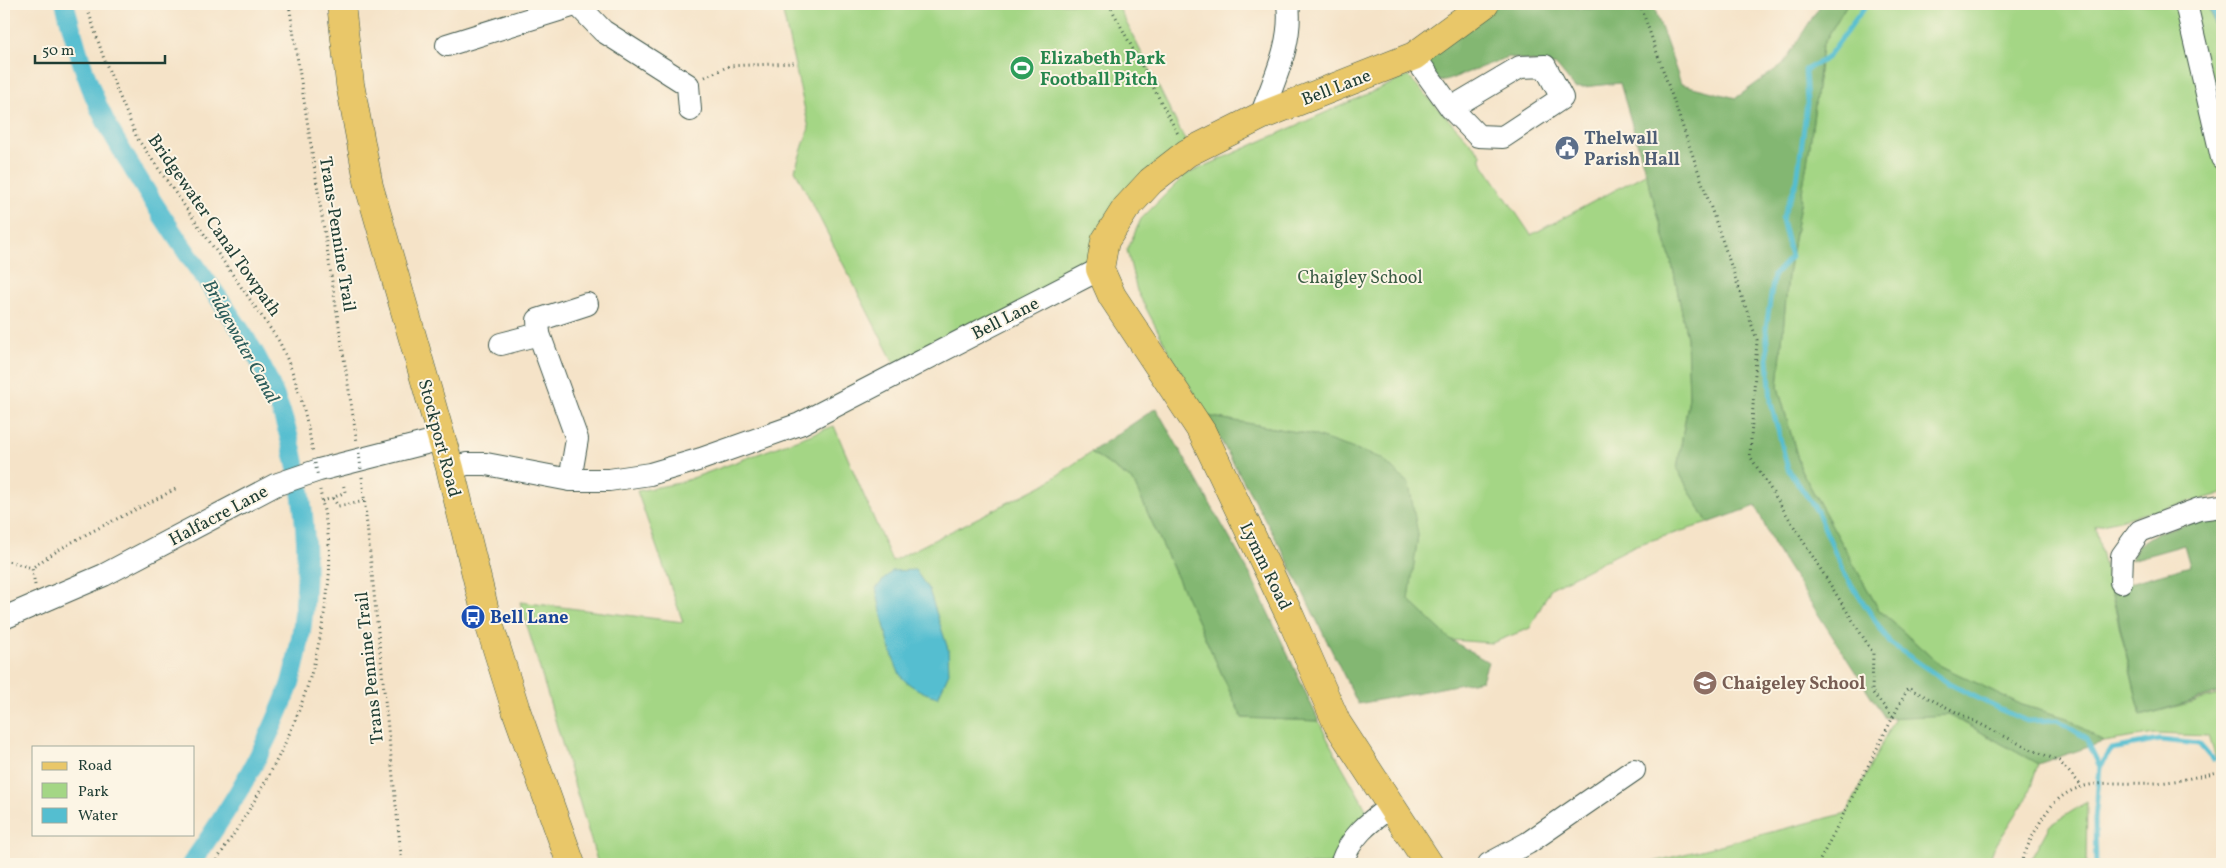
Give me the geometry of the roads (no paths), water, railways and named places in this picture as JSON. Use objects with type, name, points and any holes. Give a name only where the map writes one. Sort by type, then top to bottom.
[{"type":"main road","name":"Stockport Road","points":[[341,4],[350,84],[369,186],[450,468],[486,611],[516,710],[571,864]]},
{"type":"main road","name":"Bell Lane","points":[[1100,269],[1105,241],[1126,208],[1151,181],[1187,153],[1261,116],[1414,56],[1485,4]]},
{"type":"main road","name":"Lymm Road","points":[[1100,269],[1112,296],[1202,432],[1290,616],[1337,723],[1429,864]]},
{"type":"street","points":[[447,45],[577,4],[603,32],[688,85],[690,110]]},
{"type":"street","points":[[1261,116],[1288,40],[1290,20],[1288,4]]},
{"type":"street","points":[[2186,4],[2222,158]]},
{"type":"street","points":[[1414,56],[1451,108]]},
{"type":"street","name":"Bell Lane","points":[[450,468],[467,464],[486,464],[570,480],[609,480],[650,474],[701,459],[800,424],[1100,269]]},
{"type":"street","points":[[570,480],[577,439],[539,334],[538,320],[587,304]]},
{"type":"street","points":[[501,344],[539,334]]},
{"type":"street","name":"Halfacre Lane","points":[[4,618],[104,575],[275,485],[319,470],[441,439]]},
{"type":"street","points":[[2121,582],[2122,556],[2140,530],[2198,509],[2222,506]]},
{"type":"street","points":[[1489,864],[1528,843],[1634,770]]},
{"type":"street","points":[[1341,864],[1353,838],[1364,825],[1391,806]]},
{"type":"water","points":[[2209,4],[2222,4],[2222,57]]},
{"type":"water","points":[[915,570],[929,590],[948,649],[949,673],[938,697],[915,688],[903,679],[899,672],[887,636],[876,588],[892,571]]},
{"type":"waterway","name":"Bridgewater Canal","points":[[65,4],[85,72],[105,121],[153,203],[257,357],[274,394],[288,433],[298,474],[304,516],[305,600],[300,641],[291,681],[270,732],[250,771],[228,809],[191,864]]},
{"type":"waterway","points":[[1867,4],[1827,58],[1805,70],[1807,103],[1797,181],[1782,219],[1791,257],[1774,275],[1766,328],[1771,403],[1788,469],[1817,511],[1845,575],[1890,643],[1948,683],[1999,709],[2027,721],[2057,720],[2086,738],[2100,767]]},
{"type":"waterway","points":[[2096,864],[2095,819],[2100,767],[2112,749],[2160,740],[2199,744],[2213,760]]},
{"type":"place","name":"Elizabeth Park Football Pitch","points":[[1022,68]]},
{"type":"place","name":"Thelwall Parish Hall","points":[[1567,148]]},
{"type":"place","name":"Bell Lane","points":[[473,617]]},
{"type":"place","name":"Chaigeley School","points":[[1705,683]]},
{"type":"park label","name":"Chaigley School","points":[[1360,277]]}]
